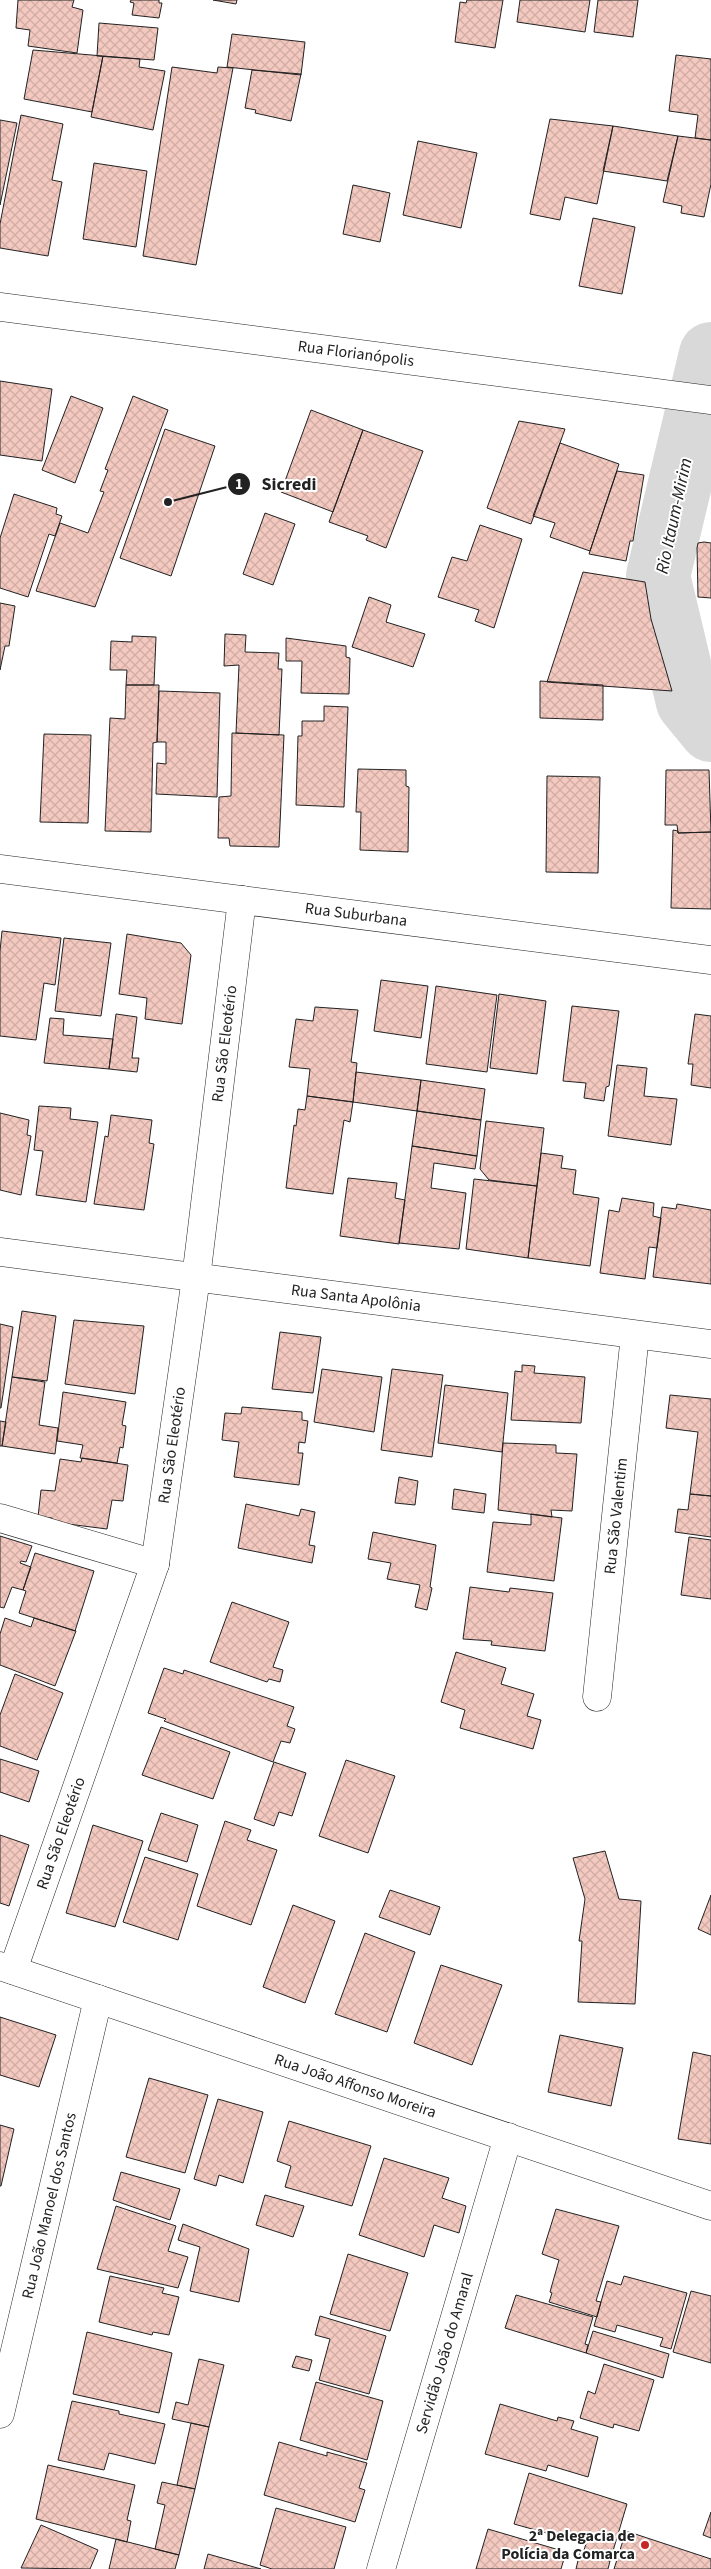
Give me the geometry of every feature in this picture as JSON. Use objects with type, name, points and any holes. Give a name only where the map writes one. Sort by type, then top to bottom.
[{"type":"street","name":"Rua Florianópolis","points":[[0,307],[711,400]]},
{"type":"street","name":"Rua Suburbana","points":[[0,868],[711,960]]},
{"type":"street","name":"Rua São Eleotério","points":[[6,1968],[155,1564],[196,1278],[242,900]]},
{"type":"street","name":"Rua Santa Apolônia","points":[[0,1252],[711,1344]]},
{"type":"street","name":"Rua São Valentim","points":[[597,1697],[634,1334]]},
{"type":"street","points":[[0,1518],[155,1564]]},
{"type":"street","name":"Rua João Affonso Moreira","points":[[6,1968],[711,2206]]},
{"type":"street","name":"Rua João Manoel dos Santos","points":[[0,2414],[98,1999]]},
{"type":"street","name":"Servidão João do Amaral","points":[[381,2569],[508,2138]]},
{"type":"building","points":[[18,0],[74,0],[72,7],[83,10],[77,53],[28,46],[30,30],[16,28]]},
{"type":"building","points":[[131,0],[159,0],[159,3],[162,3],[159,18],[132,15],[134,3],[130,2]]},
{"type":"building","points":[[213,0],[237,0],[236,4]]},
{"type":"building","points":[[467,0],[503,0],[495,48],[455,42],[460,2],[466,3]]},
{"type":"building","points":[[520,0],[590,0],[585,32],[517,22]]},
{"type":"building","points":[[598,0],[638,0],[633,37],[594,32]]},
{"type":"building","points":[[99,23],[158,28],[154,60],[97,56]]},
{"type":"building","points":[[232,34],[305,42],[301,75],[227,67]]},
{"type":"building","points":[[33,50],[103,56],[92,112],[24,99]]},
{"type":"building","points":[[676,55],[711,59],[711,140],[695,138],[698,115],[669,111]]},
{"type":"building","points":[[103,56],[140,59],[139,67],[165,71],[153,130],[91,117]]},
{"type":"building","points":[[172,67],[217,73],[218,67],[233,68],[196,265],[143,256]]},
{"type":"building","points":[[252,70],[301,74],[291,121],[255,113],[256,110],[245,108]]},
{"type":"building","points":[[21,115],[63,124],[52,180],[62,182],[48,256],[0,248],[0,224]]},
{"type":"building","points":[[550,119],[613,126],[597,204],[565,197],[560,220],[530,214]]},
{"type":"building","points":[[0,120],[17,123],[0,205]]},
{"type":"building","points":[[613,126],[678,136],[667,181],[603,171]]},
{"type":"building","points":[[678,136],[711,140],[711,184],[704,217],[681,213],[682,206],[663,202]]},
{"type":"building","points":[[418,141],[477,153],[461,228],[403,215]]},
{"type":"building","points":[[94,163],[147,171],[136,247],[83,239]]},
{"type":"building","points":[[353,185],[390,193],[380,242],[343,234]]},
{"type":"building","points":[[593,218],[635,227],[622,294],[579,286]]},
{"type":"building","points":[[0,381],[52,389],[42,461],[0,455]]},
{"type":"building","points":[[71,396],[103,408],[75,483],[42,470]]},
{"type":"building","points":[[133,396],[168,410],[95,607],[36,591],[60,523],[88,533],[104,492],[100,491],[108,470],[105,469]]},
{"type":"building","points":[[311,410],[363,430],[333,512],[281,492]]},
{"type":"building","points":[[519,421],[565,429],[531,524],[487,508]]},
{"type":"building","points":[[165,429],[215,446],[171,576],[120,558]]},
{"type":"building","points":[[363,430],[423,451],[386,548],[366,540],[368,536],[329,522]]},
{"type":"building","points":[[560,443],[619,464],[590,551],[550,537],[555,523],[533,516]]},
{"type":"building","points":[[617,471],[644,475],[633,541],[630,541],[626,561],[589,554]]},
{"type":"building","points":[[14,494],[57,508],[56,514],[62,516],[55,536],[49,534],[28,597],[0,588],[0,538]]},
{"type":"building","points":[[265,513],[295,524],[273,585],[243,574]]},
{"type":"building","points":[[480,525],[522,539],[494,628],[475,621],[479,610],[438,597],[452,557],[467,561]]},
{"type":"building","points":[[698,543],[711,543],[711,598],[698,597],[697,548]]},
{"type":"building","points":[[583,572],[645,582],[651,619],[672,691],[547,682]]},
{"type":"building","points":[[369,597],[391,605],[386,622],[425,634],[413,667],[352,647]]},
{"type":"building","points":[[0,603],[15,606],[9,646],[5,646],[0,670]]},
{"type":"building","points":[[225,634],[246,635],[245,652],[279,653],[278,669],[282,669],[279,735],[236,733],[239,665],[224,666]]},
{"type":"building","points":[[132,636],[156,637],[154,685],[126,685],[127,670],[110,670],[111,641],[132,642]]},
{"type":"building","points":[[286,638],[346,646],[346,657],[350,658],[349,694],[301,693],[302,661],[286,661]]},
{"type":"building","points":[[540,681],[603,685],[603,720],[540,718]]},
{"type":"building","points":[[126,685],[159,685],[157,742],[153,743],[151,832],[105,831],[110,718],[125,719]]},
{"type":"building","points":[[159,691],[220,693],[217,797],[156,794],[157,763],[166,764],[166,742],[157,742]]},
{"type":"building","points":[[324,706],[348,707],[344,807],[296,805],[298,736],[302,736],[302,721],[324,721]]},
{"type":"building","points":[[232,733],[284,735],[279,847],[230,846],[229,838],[218,838],[219,797],[231,796]]},
{"type":"building","points":[[44,734],[91,735],[88,823],[40,822]]},
{"type":"building","points":[[358,769],[406,770],[406,786],[409,787],[408,852],[360,850],[361,812],[356,812]]},
{"type":"building","points":[[666,770],[709,770],[711,832],[678,833],[677,825],[665,825]]},
{"type":"building","points":[[547,776],[600,777],[598,873],[546,872]]},
{"type":"building","points":[[673,830],[678,831],[678,833],[711,832],[711,909],[671,908]]},
{"type":"building","points":[[2,931],[61,938],[55,985],[44,983],[36,1040],[0,1036],[0,951]]},
{"type":"building","points":[[127,934],[181,943],[191,955],[182,1024],[145,1019],[147,998],[119,994]]},
{"type":"building","points":[[64,938],[111,943],[101,1016],[55,1011]]},
{"type":"building","points":[[381,980],[428,986],[421,1038],[374,1031]]},
{"type":"building","points":[[436,986],[497,995],[487,1072],[426,1064]]},
{"type":"building","points":[[499,994],[546,1001],[537,1074],[490,1068]]},
{"type":"building","points":[[572,1006],[619,1011],[609,1086],[606,1087],[604,1101],[584,1098],[586,1083],[563,1081]]},
{"type":"building","points":[[315,1007],[358,1010],[351,1062],[357,1063],[353,1102],[307,1096],[310,1069],[289,1067],[296,1019],[313,1021]]},
{"type":"building","points":[[116,1014],[137,1017],[132,1058],[139,1058],[137,1072],[109,1069]]},
{"type":"building","points":[[695,1014],[711,1016],[711,1088],[691,1085],[693,1064],[688,1064]]},
{"type":"building","points":[[50,1018],[64,1019],[63,1035],[113,1039],[109,1069],[44,1063]]},
{"type":"building","points":[[617,1065],[647,1068],[644,1096],[677,1099],[671,1145],[608,1136]]},
{"type":"building","points":[[356,1072],[421,1080],[417,1111],[353,1102]]},
{"type":"building","points":[[421,1080],[485,1089],[481,1120],[417,1111]]},
{"type":"building","points":[[307,1096],[353,1102],[350,1122],[344,1120],[333,1194],[286,1188],[294,1125],[296,1126],[298,1109],[305,1110]]},
{"type":"building","points":[[39,1106],[71,1108],[70,1119],[98,1122],[86,1202],[36,1195],[43,1151],[34,1150]]},
{"type":"building","points":[[417,1111],[481,1120],[477,1156],[412,1146]]},
{"type":"building","points":[[0,1113],[29,1120],[27,1135],[31,1136],[21,1195],[0,1190]]},
{"type":"building","points":[[111,1115],[152,1120],[149,1143],[154,1144],[144,1210],[94,1204],[105,1136],[108,1137]]},
{"type":"building","points":[[486,1121],[544,1128],[537,1186],[489,1180],[480,1169]]},
{"type":"building","points":[[412,1146],[477,1156],[475,1169],[434,1163],[431,1188],[466,1193],[459,1249],[399,1243]]},
{"type":"building","points":[[541,1153],[563,1156],[561,1168],[576,1170],[573,1194],[599,1198],[590,1266],[528,1258]]},
{"type":"building","points":[[348,1178],[397,1183],[395,1198],[405,1200],[399,1244],[340,1236]]},
{"type":"building","points":[[474,1179],[537,1186],[528,1258],[466,1249]]},
{"type":"building","points":[[622,1198],[654,1203],[653,1216],[661,1218],[657,1248],[649,1247],[645,1279],[600,1273],[609,1210],[619,1212]]},
{"type":"building","points":[[677,1204],[711,1210],[711,1284],[653,1277],[662,1207],[676,1209]]},
{"type":"building","points":[[22,1311],[56,1316],[47,1381],[12,1377]]},
{"type":"building","points":[[74,1320],[144,1326],[135,1394],[65,1384]]},
{"type":"building","points":[[0,1324],[13,1327],[1,1408],[0,1408]]},
{"type":"building","points":[[280,1332],[321,1337],[313,1393],[272,1389]]},
{"type":"building","points":[[522,1365],[535,1366],[534,1373],[585,1377],[581,1423],[511,1420],[515,1371],[522,1372]]},
{"type":"building","points":[[322,1369],[382,1377],[374,1432],[314,1422]]},
{"type":"building","points":[[392,1369],[443,1375],[432,1457],[381,1450]]},
{"type":"building","points":[[12,1377],[45,1382],[39,1425],[58,1428],[55,1454],[2,1446]]},
{"type":"building","points":[[445,1385],[508,1393],[502,1452],[438,1443]]},
{"type":"building","points":[[63,1392],[126,1402],[122,1425],[126,1426],[123,1448],[120,1447],[117,1463],[80,1458],[83,1445],[57,1441]]},
{"type":"building","points":[[670,1395],[711,1399],[711,1496],[690,1494],[698,1432],[666,1428]]},
{"type":"building","points":[[242,1407],[302,1412],[302,1420],[308,1421],[305,1443],[299,1442],[298,1453],[303,1453],[299,1485],[234,1477],[239,1442],[222,1440],[225,1413],[241,1414]]},
{"type":"building","points":[[0,1421],[6,1422],[2,1446],[0,1446]]},
{"type":"building","points":[[503,1443],[556,1445],[556,1453],[577,1454],[572,1511],[551,1510],[552,1517],[498,1510]]},
{"type":"building","points":[[82,1458],[128,1465],[123,1501],[112,1500],[107,1529],[52,1522],[52,1518],[38,1517],[41,1490],[55,1491],[60,1459],[81,1462]]},
{"type":"building","points":[[399,1477],[418,1481],[415,1505],[395,1503]]},
{"type":"building","points":[[454,1489],[486,1494],[484,1513],[452,1509]]},
{"type":"building","points":[[690,1494],[711,1496],[711,1537],[675,1532],[678,1509],[688,1510]]},
{"type":"building","points":[[246,1504],[299,1516],[301,1509],[315,1512],[309,1545],[315,1546],[312,1563],[238,1548]]},
{"type":"building","points":[[531,1514],[562,1518],[554,1581],[487,1572],[493,1522],[531,1525]]},
{"type":"building","points":[[373,1532],[436,1545],[430,1587],[432,1588],[427,1610],[415,1607],[420,1585],[387,1579],[391,1563],[368,1559]]},
{"type":"building","points":[[0,1536],[32,1546],[26,1562],[21,1561],[20,1563],[31,1567],[23,1590],[12,1587],[4,1608],[0,1607]]},
{"type":"building","points":[[689,1537],[711,1540],[711,1599],[681,1595]]},
{"type":"building","points":[[35,1553],[94,1571],[75,1631],[19,1613],[26,1591],[23,1590]]},
{"type":"building","points":[[470,1587],[509,1592],[510,1588],[553,1593],[545,1651],[491,1645],[492,1641],[463,1639]]},
{"type":"building","points":[[232,1602],[289,1622],[273,1667],[283,1670],[280,1682],[269,1679],[267,1682],[210,1662]]},
{"type":"building","points":[[5,1618],[31,1627],[34,1618],[76,1631],[55,1686],[0,1665],[0,1634]]},
{"type":"building","points":[[456,1652],[506,1668],[501,1684],[534,1694],[527,1716],[541,1720],[533,1749],[460,1728],[465,1710],[441,1702]]},
{"type":"building","points":[[164,1668],[183,1674],[184,1670],[294,1707],[287,1726],[295,1729],[290,1743],[281,1741],[273,1762],[164,1721],[166,1719],[148,1713]]},
{"type":"building","points":[[15,1674],[63,1693],[37,1760],[0,1746],[0,1715]]},
{"type":"building","points":[[161,1727],[230,1752],[213,1799],[142,1775]]},
{"type":"building","points":[[0,1759],[39,1771],[29,1802],[0,1792]]},
{"type":"building","points":[[346,1760],[395,1776],[368,1853],[319,1836]]},
{"type":"building","points":[[274,1762],[306,1773],[292,1816],[279,1812],[274,1826],[254,1819]]},
{"type":"building","points":[[161,1813],[198,1825],[187,1862],[148,1850]]},
{"type":"building","points":[[225,1821],[251,1830],[247,1840],[277,1850],[251,1925],[197,1906]]},
{"type":"building","points":[[93,1825],[143,1841],[115,1927],[66,1913]]},
{"type":"building","points":[[0,1835],[29,1845],[9,1906],[0,1903]]},
{"type":"building","points":[[605,1851],[619,1899],[641,1901],[635,2004],[578,2002],[582,1941],[579,1941],[585,1899],[573,1858]]},
{"type":"building","points":[[145,1857],[198,1874],[178,1940],[123,1922]]},
{"type":"building","points":[[390,1890],[440,1907],[430,1935],[379,1917]]},
{"type":"building","points":[[711,1895],[711,1935],[698,1929]]},
{"type":"building","points":[[293,1905],[335,1921],[305,2003],[263,1987]]},
{"type":"building","points":[[365,1933],[415,1952],[387,2032],[335,2014]]},
{"type":"building","points":[[441,1965],[502,1985],[472,2065],[414,2043]]},
{"type":"building","points":[[0,2017],[56,2035],[39,2087],[0,2075]]},
{"type":"building","points":[[560,2035],[623,2048],[611,2106],[548,2092]]},
{"type":"building","points":[[693,2052],[711,2056],[711,2144],[678,2139]]},
{"type":"building","points":[[149,2078],[208,2095],[185,2173],[126,2157]]},
{"type":"building","points":[[218,2099],[263,2112],[243,2183],[219,2175],[216,2186],[194,2179]]},
{"type":"building","points":[[289,2121],[371,2146],[352,2206],[285,2187],[291,2166],[277,2161]]},
{"type":"building","points":[[0,2125],[14,2129],[1,2186],[0,2186]]},
{"type":"building","points":[[384,2158],[449,2178],[442,2198],[466,2206],[459,2233],[434,2225],[424,2257],[359,2235]]},
{"type":"building","points":[[121,2172],[180,2189],[170,2220],[113,2200]]},
{"type":"building","points":[[265,2195],[304,2206],[293,2237],[256,2225]]},
{"type":"building","points":[[116,2206],[176,2226],[168,2251],[188,2257],[178,2288],[97,2269]]},
{"type":"building","points":[[556,2209],[619,2226],[596,2301],[601,2302],[597,2317],[549,2302],[559,2260],[542,2254]]},
{"type":"building","points":[[183,2224],[249,2249],[239,2302],[190,2291],[200,2247],[178,2240]]},
{"type":"building","points":[[348,2254],[408,2273],[390,2331],[330,2314]]},
{"type":"building","points":[[110,2276],[164,2288],[162,2293],[179,2297],[169,2335],[153,2332],[152,2335],[99,2322]]},
{"type":"building","points":[[624,2276],[687,2293],[671,2349],[660,2346],[663,2338],[617,2325],[615,2332],[594,2326],[607,2281],[621,2285]]},
{"type":"building","points":[[691,2291],[711,2296],[711,2363],[673,2352]]},
{"type":"building","points":[[516,2295],[593,2317],[585,2344],[588,2345],[586,2353],[505,2328]]},
{"type":"building","points":[[320,2316],[386,2336],[369,2394],[319,2380],[330,2339],[315,2335]]},
{"type":"building","points":[[593,2331],[669,2354],[663,2378],[586,2353]]},
{"type":"building","points":[[87,2332],[172,2353],[159,2413],[73,2394]]},
{"type":"building","points":[[296,2356],[312,2360],[309,2371],[292,2367]]},
{"type":"building","points":[[199,2359],[224,2365],[209,2427],[172,2419],[176,2402],[188,2405]]},
{"type":"building","points":[[604,2364],[654,2380],[639,2431],[614,2424],[613,2428],[580,2418],[588,2391],[595,2394]]},
{"type":"building","points":[[316,2382],[383,2401],[367,2460],[300,2440]]},
{"type":"building","points":[[72,2401],[119,2411],[119,2414],[165,2424],[155,2464],[109,2453],[104,2470],[58,2460]]},
{"type":"building","points":[[500,2404],[557,2421],[558,2417],[574,2421],[571,2429],[598,2437],[588,2477],[548,2465],[546,2471],[485,2454]]},
{"type":"building","points":[[191,2423],[209,2427],[195,2489],[177,2485]]},
{"type":"building","points":[[279,2442],[327,2456],[327,2452],[367,2463],[359,2488],[365,2490],[355,2522],[264,2495]]},
{"type":"building","points":[[48,2465],[135,2485],[127,2520],[131,2521],[127,2542],[36,2519]]},
{"type":"building","points":[[529,2473],[627,2504],[610,2561],[583,2553],[586,2544],[514,2524]]},
{"type":"building","points":[[162,2482],[195,2489],[179,2555],[155,2549],[165,2505],[157,2503]]},
{"type":"building","points":[[276,2508],[346,2527],[334,2569],[272,2569],[260,2565]]},
{"type":"building","points":[[711,2512],[711,2538],[703,2535]]},
{"type":"building","points":[[41,2525],[98,2550],[90,2569],[21,2568]]},
{"type":"building","points":[[488,2529],[566,2552],[561,2569],[476,2569]]},
{"type":"building","name":"2ª Delegacia de Polícia da Comarca","points":[[626,2531],[711,2559],[711,2569],[614,2569]]},
{"type":"building","points":[[116,2539],[179,2555],[175,2569],[109,2569]]},
{"type":"building","points":[[580,2552],[610,2561],[608,2569],[576,2569]]},
{"type":"building","points":[[208,2554],[261,2569],[204,2569]]},
{"type":"waterway","name":"Rio Itaum-Mirim","points":[[711,354],[658,576],[688,702],[711,730]]},
{"type":"place","name":"Sicredi","points":[[168,502]]},
{"type":"place","name":"2ª Delegacia de Polícia da Comarca","points":[[645,2545]]}]
